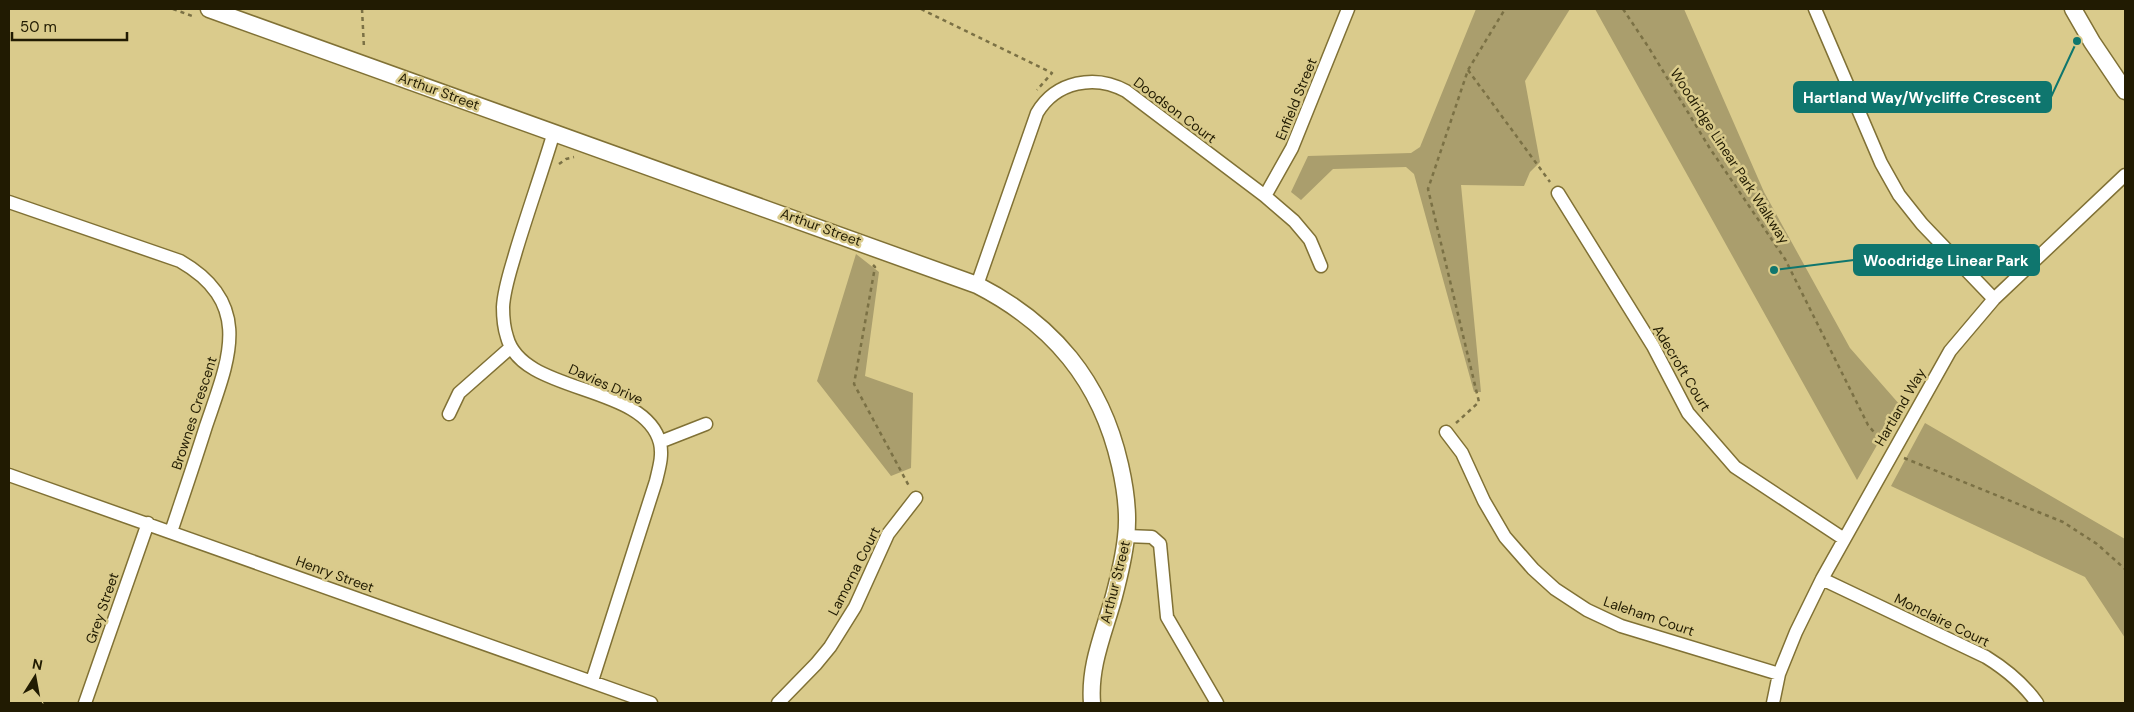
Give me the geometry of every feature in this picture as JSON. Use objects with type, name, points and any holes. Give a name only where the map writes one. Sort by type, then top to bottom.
[{"type":"street","name":"Enfield Street","points":[[1265,196],[1292,148],[1348,9]]},
{"type":"street","points":[[1815,9],[1881,163],[1899,196],[1922,224],[1994,298]]},
{"type":"street","points":[[2073,9],[2092,42],[2125,91]]},
{"type":"street","name":"Arthur Street","points":[[205,14],[554,132],[977,285],[1002,297],[1053,338],[1073,360],[1107,418],[1123,478],[1126,536],[1114,596],[1095,656],[1091,688],[1092,703]]},
{"type":"street","name":"Doodson Court","points":[[977,285],[1037,113],[1049,98],[1066,86],[1093,82],[1119,87],[1265,196],[1302,229],[1316,251],[1321,266]]},
{"type":"street","points":[[449,414],[459,393],[510,348],[504,321],[505,293],[524,225],[554,132]]},
{"type":"street","name":"Hartland Way","points":[[1773,703],[1779,674],[1796,632],[1822,579],[1950,351],[1994,298],[2125,175]]},
{"type":"street","name":"Adecroft Court","points":[[1558,193],[1653,346],[1688,413],[1735,467],[1844,539]]},
{"type":"street","name":"Brownes Crescent","points":[[9,202],[180,262],[200,274],[216,292],[221,301],[229,324],[228,356],[171,532]]},
{"type":"street","name":"Davies Drive","points":[[510,348],[517,356],[542,373],[634,410],[651,425],[660,442]]},
{"type":"street","points":[[592,681],[661,463],[660,442],[706,424]]},
{"type":"street","name":"Laleham Court","points":[[1446,432],[1462,453],[1484,501],[1506,537],[1533,569],[1555,589],[1586,610],[1621,626],[1779,674]]},
{"type":"street","name":"Henry Street","points":[[9,475],[651,703]]},
{"type":"street","name":"Lamorna Court","points":[[778,703],[830,647],[854,607],[888,534],[916,498]]},
{"type":"street","name":"Grey Street","points":[[85,703],[148,523]]},
{"type":"street","points":[[1126,536],[1152,537],[1160,544],[1167,617],[1217,703]]},
{"type":"street","name":"Monclaire Court","points":[[1822,579],[1986,658],[2010,672],[2028,690],[2037,703]]},
{"type":"path","points":[[173,9],[205,14]]},
{"type":"path","points":[[362,9],[364,51]]},
{"type":"path","points":[[921,9],[1052,73],[1032,97]]},
{"type":"path","points":[[1446,432],[1478,402],[1428,189],[1468,70],[1505,9]]},
{"type":"path","name":"Woodridge Linear Park Walkway","points":[[1622,9],[1649,48],[1709,147],[1785,259],[1868,425],[1892,452],[2062,522],[2097,544],[2125,569]]},
{"type":"path","points":[[1468,70],[1558,193]]},
{"type":"path","points":[[544,163],[556,167],[566,159],[582,157]]},
{"type":"path","points":[[868,260],[875,267],[854,384],[916,498]]},
{"type":"shaded area","points":[[1476,9],[1570,9],[1525,81],[1540,162],[1530,172],[1524,186],[1461,185],[1481,392],[1474,392],[1414,174],[1406,167],[1333,169],[1301,200],[1291,192],[1308,156],[1411,153],[1420,147]]},
{"type":"shaded area","points":[[1595,9],[1684,9],[1764,192],[1850,348],[1900,405],[1857,480]]},
{"type":"shaded area","points":[[856,254],[879,272],[865,376],[913,393],[911,468],[891,476],[817,381]]},
{"type":"shaded area","points":[[1925,423],[2125,539],[2125,638],[2085,577],[1891,486]]},
{"type":"place","name":"Hartland Way/Wycliffe Crescent","points":[[2077,41]]},
{"type":"place","name":"Woodridge Linear Park","points":[[1774,270]]}]
